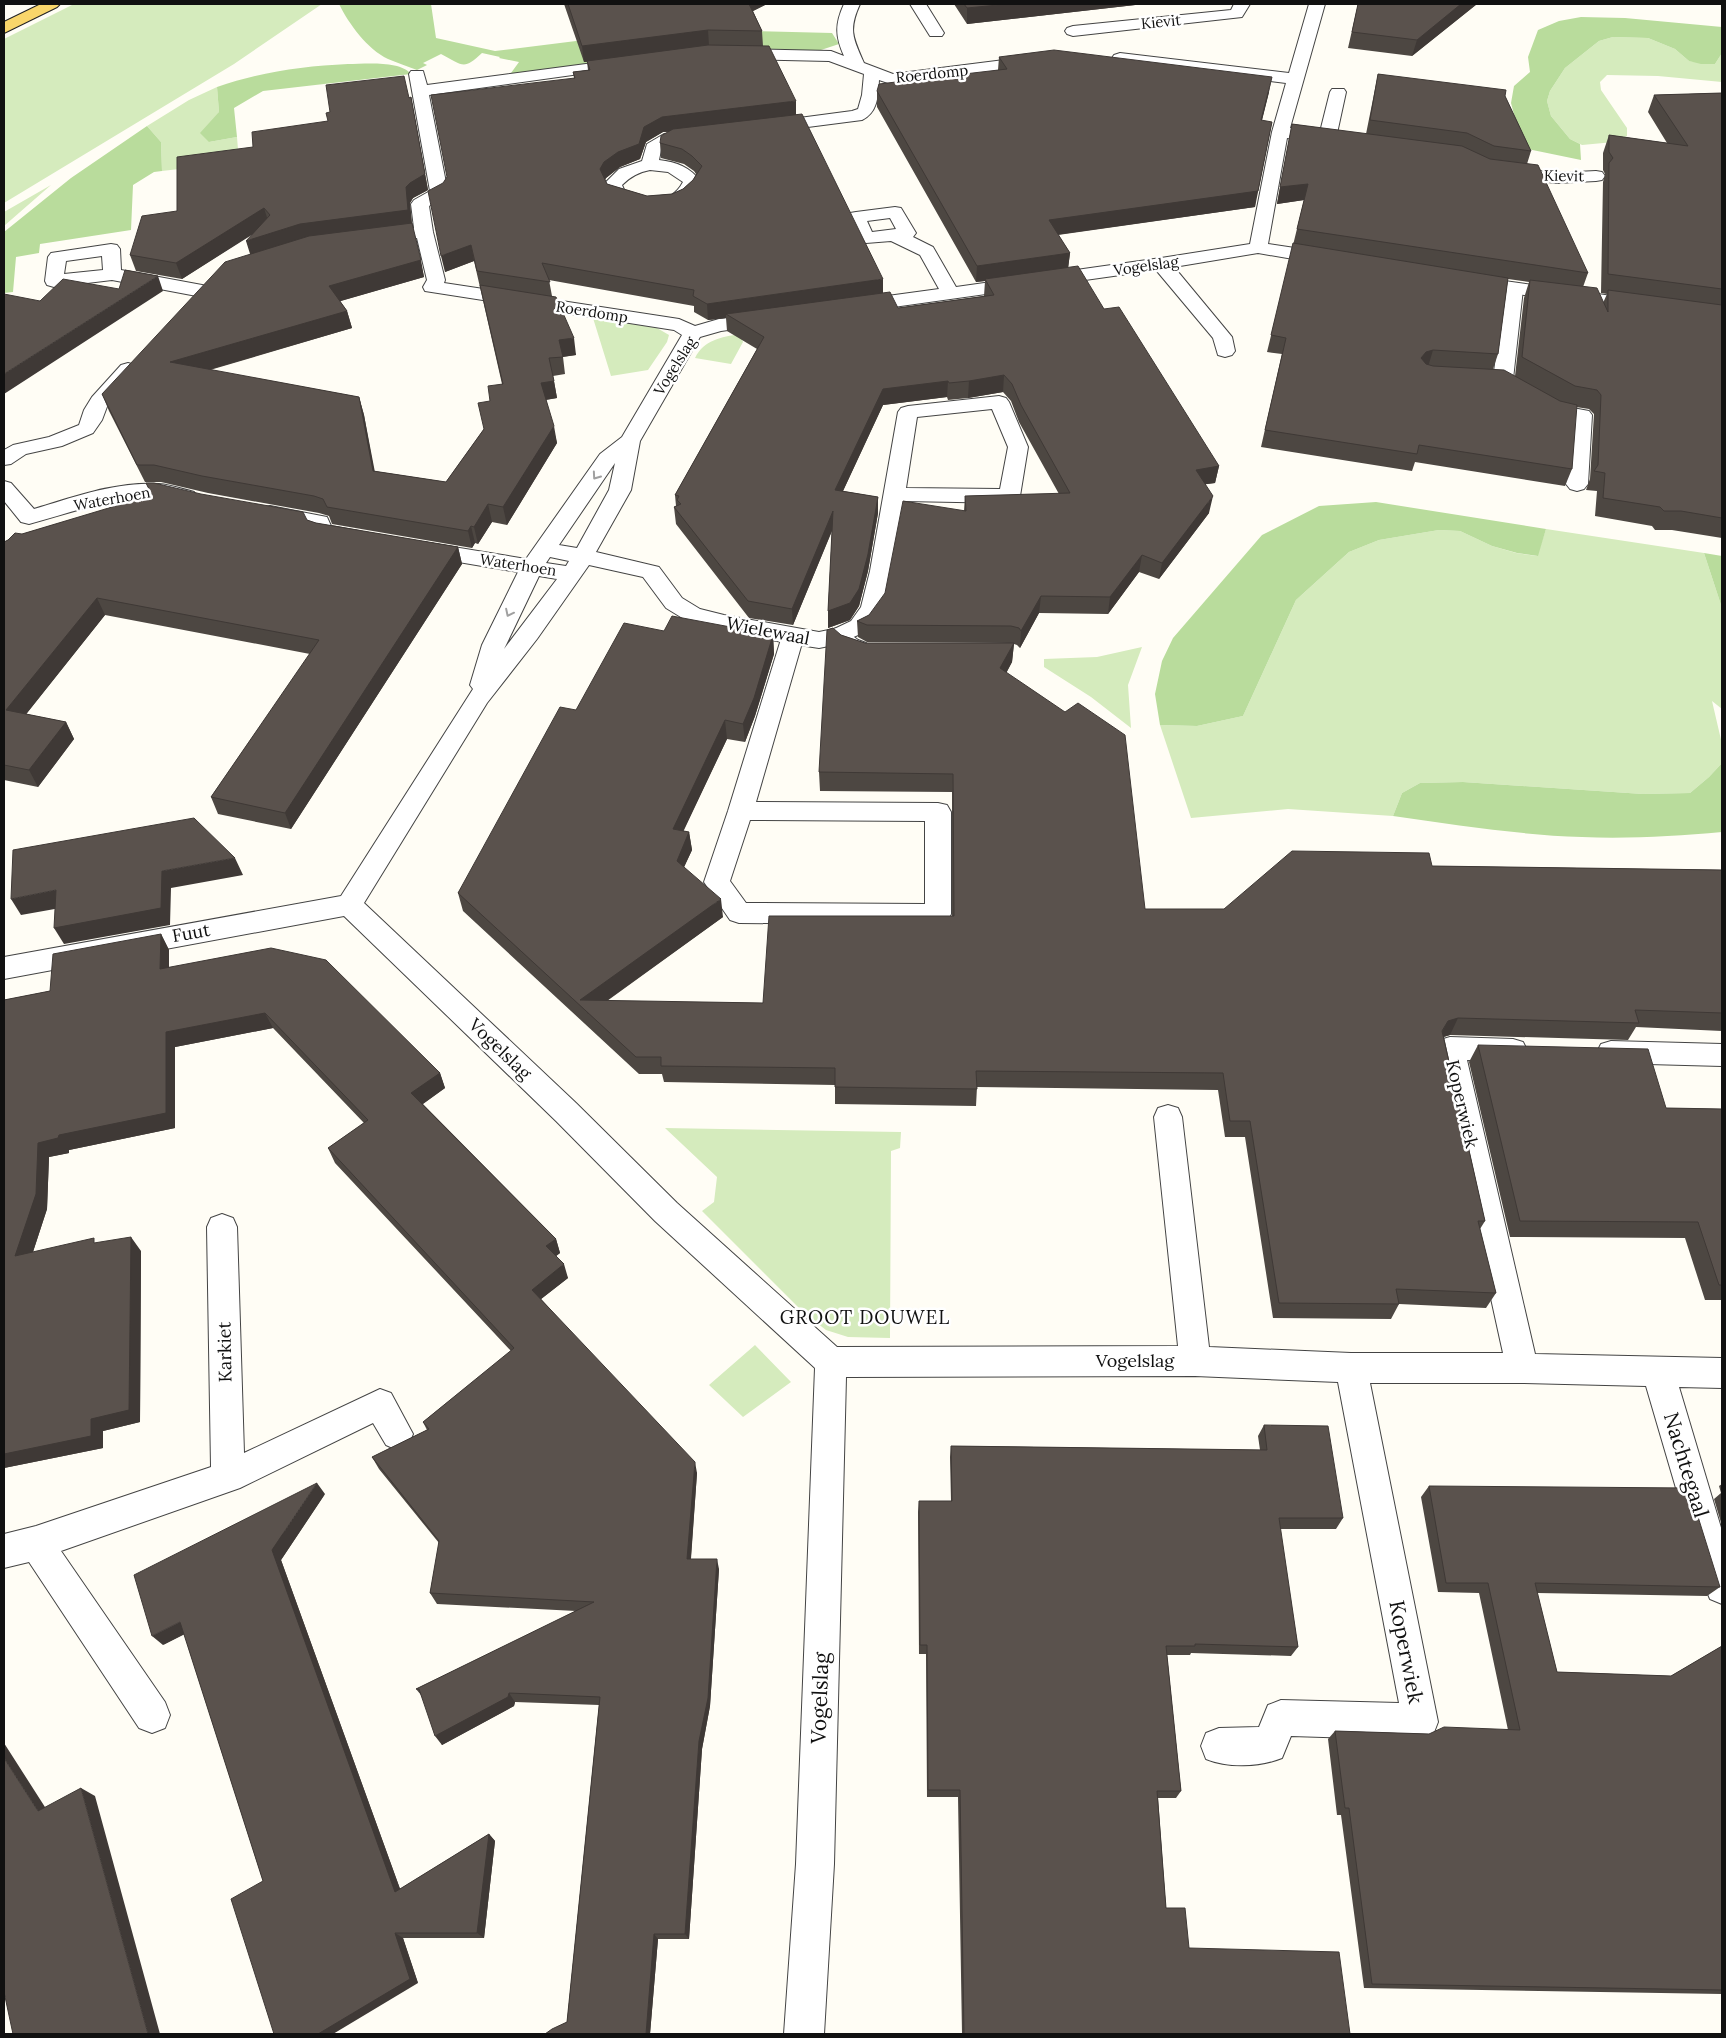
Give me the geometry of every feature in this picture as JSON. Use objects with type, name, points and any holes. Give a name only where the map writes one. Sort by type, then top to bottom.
[{"type":"main road","points":[[4,28],[52,4]]},
{"type":"street","points":[[754,129],[856,116],[865,112],[870,95],[864,69],[842,30],[844,19],[852,4]]},
{"type":"street","points":[[918,4],[936,33]]},
{"type":"street","name":"Kievit","points":[[1073,31],[1237,14],[1242,4]]},
{"type":"street","points":[[1258,248],[1280,132],[1317,4]]},
{"type":"street","name":"Roerdomp","points":[[719,53],[831,56],[891,79],[1050,59]]},
{"type":"street","points":[[1106,56],[1295,79]]},
{"type":"street","name":"Roerdomp","points":[[637,62],[514,79],[459,69],[419,85],[439,193],[420,204],[424,232],[436,280],[432,287],[678,325],[693,333]]},
{"type":"street","points":[[1327,138],[1338,92]]},
{"type":"street","points":[[1280,132],[1346,141]]},
{"type":"street","points":[[650,165],[653,148],[670,138],[707,134]]},
{"type":"street","name":"Kievit","points":[[1485,169],[1556,178],[1596,176]]},
{"type":"street","points":[[358,241],[424,232]]},
{"type":"street","points":[[894,235],[927,251],[950,294]]},
{"type":"street","name":"Vogelslag","points":[[845,308],[1162,264],[1258,248],[1347,262]]},
{"type":"street","points":[[1162,264],[1222,337],[1225,350]]},
{"type":"street","points":[[112,274],[195,297],[215,276]]},
{"type":"street","points":[[1455,280],[1663,309]]},
{"type":"street","points":[[1514,289],[1509,385],[1562,412],[1582,415],[1577,484]]},
{"type":"street","name":"Vogelslag","points":[[786,316],[719,325],[693,333],[630,441],[620,490],[612,508],[577,565],[529,634],[479,697],[349,905],[566,1112],[666,1212],[830,1362],[1195,1361],[1168,1117]]},
{"type":"street","points":[[4,459],[20,449],[55,442],[86,429],[92,420],[94,410],[99,401],[138,359]]},
{"type":"street","name":"Wielewaal","points":[[538,558],[577,565],[623,564],[651,572],[674,603],[692,614],[724,623],[819,640],[838,636],[859,626],[872,609],[881,571],[908,412],[998,402],[1018,447],[1009,496],[895,494]]},
{"type":"street","name":"Vogelslag","points":[[479,697],[494,645],[538,558],[607,460],[630,441]]},
{"type":"street","points":[[4,488],[29,517],[24,531],[19,537]]},
{"type":"street","name":"Waterhoen","points":[[29,517],[90,500],[136,492],[161,491],[208,502]]},
{"type":"street","points":[[254,510],[320,522],[322,532],[370,540]]},
{"type":"street","name":"Waterhoen","points":[[400,545],[538,558]]},
{"type":"street","points":[[741,811],[938,812],[938,914],[739,913],[717,882],[741,811],[793,636]]},
{"type":"street","points":[[838,636],[850,646],[865,652],[875,652]]},
{"type":"street","name":"Fuut","points":[[4,968],[349,905]]},
{"type":"street","name":"Koperwiek","points":[[1522,1368],[1450,1048],[1538,1050]]},
{"type":"street","points":[[1586,1052],[1722,1055]]},
{"type":"street","name":"Karkiet","points":[[222,1227],[228,1477]]},
{"type":"street","points":[[1195,1361],[1351,1368],[1522,1368],[1722,1373]]},
{"type":"street","name":"Vogelslag","points":[[804,2034],[815,1864],[830,1362]]},
{"type":"street","name":"Koperwiek","points":[[1220,1746],[1269,1744],[1281,1718],[1420,1722],[1351,1368]]},
{"type":"street","name":"Nachtegaal","points":[[1658,1371],[1722,1587]]},
{"type":"street","points":[[4,1551],[36,1543],[228,1477],[380,1404],[397,1434]]},
{"type":"street","points":[[36,1543],[152,1715]]},
{"type":"green space","points":[[74,4],[322,4],[234,64],[4,203],[4,39]]},
{"type":"green space","points":[[339,4],[431,4],[436,38],[495,51],[672,29],[832,33],[839,44],[818,51],[515,74],[511,73],[519,62],[482,53],[471,62],[463,64],[441,54],[423,63],[427,65],[417,70],[380,55],[353,28]]},
{"type":"green space","points":[[1581,17],[1625,18],[1722,27],[1722,53],[1715,64],[1701,64],[1689,61],[1675,49],[1648,38],[1613,37],[1599,41],[1565,68],[1550,91],[1547,101],[1551,116],[1570,139],[1580,144],[1581,160],[1523,148],[1511,103],[1514,86],[1530,72],[1528,57],[1538,30],[1559,21]]},
{"type":"green space","points":[[1613,37],[1648,38],[1675,49],[1689,61],[1715,64],[1722,53],[1722,82],[1658,76],[1607,75],[1600,82],[1601,90],[1627,128],[1627,136],[1614,142],[1582,145],[1570,139],[1551,116],[1547,101],[1550,91],[1565,68],[1599,41]]},
{"type":"green space","points":[[372,63],[390,65],[406,70],[411,74],[263,91],[234,108],[237,137],[209,142],[200,133],[219,112],[217,87],[249,77],[282,71]]},
{"type":"green space","points":[[217,87],[219,112],[209,142],[237,137],[239,162],[162,171],[161,142],[147,126],[189,100]]},
{"type":"green space","points":[[147,126],[161,142],[162,171],[154,172],[133,185],[131,230],[40,244],[39,253],[16,257],[13,292],[4,293],[4,232],[71,178]]},
{"type":"green space","points":[[51,185],[4,226],[4,212]]},
{"type":"green space","points":[[593,318],[657,328],[669,335],[667,342],[648,370],[611,376]]},
{"type":"green space","points":[[740,334],[743,342],[731,364],[695,358],[708,343],[720,338]]},
{"type":"green space","points":[[1376,502],[1546,529],[1538,556],[1517,553],[1492,546],[1460,531],[1439,530],[1379,540],[1349,552],[1296,600],[1243,716],[1197,726],[1160,725],[1155,694],[1162,661],[1173,638],[1262,535],[1319,506]]},
{"type":"green space","points":[[1546,529],[1704,553],[1722,608],[1722,709],[1712,701],[1722,744],[1722,763],[1690,793],[1643,794],[1463,782],[1420,783],[1402,793],[1393,816],[1288,809],[1191,818],[1160,725],[1197,726],[1243,716],[1296,600],[1349,552],[1379,540],[1439,530],[1460,531],[1492,546],[1516,553],[1537,556]]},
{"type":"green space","points":[[1704,553],[1722,556],[1722,608]]},
{"type":"green space","points":[[1142,647],[1128,685],[1131,728],[1091,697],[1044,667],[1044,659],[1097,657]]},
{"type":"green space","points":[[1722,763],[1722,832],[1599,838],[1488,829],[1393,816],[1402,793],[1420,783],[1463,782],[1643,794],[1690,793]]},
{"type":"green space","points":[[665,1128],[901,1132],[900,1148],[891,1151],[890,1338],[848,1337],[826,1330],[804,1313],[702,1211],[714,1202],[717,1177]]},
{"type":"green space","points":[[755,1345],[791,1382],[743,1417],[709,1385]]},
{"type":"building","points":[[568,4],[749,4],[762,31],[708,30],[582,46]]},
{"type":"building","points":[[964,4],[1008,4],[967,8]]},
{"type":"building","points":[[1358,4],[1461,4],[1417,40],[1352,32]]},
{"type":"building","points":[[708,45],[769,46],[796,101],[662,117],[644,127],[639,144],[618,152],[604,162],[600,169],[607,184],[647,196],[672,194],[683,189],[693,180],[702,166],[682,149],[660,143],[661,136],[673,129],[802,114],[883,279],[707,304],[693,296],[694,290],[542,263],[550,282],[477,271],[471,245],[441,256],[428,191],[443,183],[447,177],[431,95],[575,78],[573,72],[590,70],[587,61]]},
{"type":"building","points":[[1054,50],[1272,77],[1261,120],[1272,122],[1258,191],[1049,220],[1070,253],[977,266],[877,91],[879,84],[1007,69],[999,57]]},
{"type":"building","points":[[1378,74],[1506,90],[1505,96],[1531,151],[1494,146],[1467,133],[1370,120]]},
{"type":"building","points":[[404,76],[409,98],[411,97],[425,174],[406,187],[408,210],[300,224],[246,241],[270,215],[264,208],[176,263],[130,255],[142,216],[177,211],[177,157],[253,147],[252,132],[328,121],[326,113],[330,112],[326,85]]},
{"type":"building","points":[[1722,93],[1722,289],[1608,274],[1609,163],[1613,158],[1609,152],[1609,135],[1688,146],[1654,95]]},
{"type":"building","points":[[1292,124],[1462,146],[1490,159],[1538,165],[1588,273],[1297,229],[1308,184],[1280,187]]},
{"type":"building","points":[[412,223],[421,260],[329,286],[347,311],[170,362],[359,397],[373,471],[446,482],[484,429],[478,403],[490,401],[488,386],[503,384],[480,285],[556,297],[574,338],[559,340],[563,357],[549,358],[554,381],[541,383],[554,426],[503,507],[488,504],[474,527],[471,526],[468,531],[327,507],[323,499],[314,496],[202,476],[154,465],[137,465],[102,394],[225,262],[309,236]]},
{"type":"building","points":[[1293,243],[1508,278],[1498,354],[1433,350],[1426,352],[1421,358],[1426,364],[1433,366],[1504,370],[1560,401],[1577,405],[1572,469],[1419,445],[1417,454],[1265,430],[1286,338],[1271,335]]},
{"type":"building","points":[[1078,266],[1104,309],[1119,307],[1219,466],[1196,470],[1213,496],[1162,563],[1142,555],[1110,597],[1041,596],[1021,631],[1019,628],[1011,626],[867,625],[857,621],[869,615],[885,593],[903,501],[966,511],[965,496],[1070,493],[1021,405],[1012,384],[1004,375],[969,381],[949,383],[948,381],[883,389],[835,490],[878,497],[868,554],[859,589],[850,603],[828,611],[833,511],[792,609],[748,601],[674,507],[681,504],[677,500],[679,496],[675,495],[764,337],[726,314],[890,292],[898,308],[994,295],[985,279]]},
{"type":"building","points":[[125,270],[158,276],[4,374],[4,294],[40,301],[63,279],[119,289]]},
{"type":"building","points":[[1530,280],[1597,288],[1608,312],[1608,290],[1722,305],[1722,518],[1681,511],[1664,511],[1660,507],[1603,498],[1605,473],[1594,471],[1598,465],[1601,395],[1597,390],[1575,386],[1522,357]]},
{"type":"building","points":[[146,483],[303,512],[307,520],[316,523],[458,547],[285,813],[211,797],[319,640],[97,598],[6,710],[66,722],[29,770],[4,765],[4,542],[15,533],[22,534],[152,495]]},
{"type":"building","points":[[672,616],[773,635],[754,698],[743,724],[725,720],[673,829],[689,832],[677,861],[721,899],[580,1000],[763,1003],[769,916],[954,916],[953,774],[819,772],[827,630],[833,628],[841,635],[865,643],[1014,643],[1000,668],[1065,712],[1078,703],[1125,735],[1145,909],[1224,909],[1292,851],[1429,853],[1432,866],[1722,870],[1722,1013],[1635,1010],[1639,1023],[1458,1018],[1448,1021],[1442,1031],[1485,1221],[1478,1221],[1496,1293],[1396,1289],[1399,1304],[1279,1303],[1250,1121],[1230,1121],[1223,1073],[976,1071],[977,1089],[835,1087],[835,1068],[661,1066],[661,1057],[636,1057],[458,893],[560,707],[576,710],[624,623],[664,631]]},
{"type":"building","points":[[194,818],[235,858],[162,871],[161,908],[54,928],[56,890],[11,899],[13,850]]},
{"type":"building","points":[[161,934],[160,969],[271,948],[326,960],[440,1073],[411,1093],[556,1239],[546,1246],[564,1264],[532,1290],[695,1462],[687,1559],[717,1559],[708,1698],[699,1741],[685,1934],[654,1934],[646,2034],[545,2034],[567,2022],[600,1697],[509,1693],[508,1697],[435,1736],[419,1689],[416,1689],[594,1602],[430,1593],[439,1541],[372,1457],[429,1429],[423,1422],[514,1348],[328,1148],[368,1120],[265,1013],[166,1032],[166,1113],[59,1135],[58,1138],[38,1143],[36,1194],[15,1256],[94,1238],[94,1243],[131,1237],[129,1410],[91,1419],[91,1436],[4,1454],[4,1000],[50,991],[53,954]]},
{"type":"building","points":[[1478,1045],[1648,1049],[1666,1108],[1722,1109],[1722,1285],[1719,1285],[1698,1222],[1520,1221]]},
{"type":"building","points":[[1264,1425],[1328,1426],[1343,1518],[1279,1518],[1298,1647],[1195,1644],[1195,1646],[1166,1646],[1181,1791],[1157,1791],[1166,1908],[1185,1908],[1189,1948],[1339,1952],[1350,2034],[964,2034],[960,1790],[928,1790],[927,1645],[920,1645],[919,1501],[952,1501],[951,1446],[1267,1450]]},
{"type":"building","points":[[317,1483],[272,1550],[395,1892],[489,1834],[477,1933],[395,1933],[410,1979],[318,2034],[274,2034],[231,1899],[263,1881],[180,1622],[152,1636],[134,1575]]},
{"type":"building","points":[[1429,1486],[1689,1488],[1720,1587],[1535,1583],[1557,1672],[1671,1676],[1722,1646],[1722,1990],[1372,1984],[1349,1808],[1345,1808],[1335,1731],[1429,1734],[1444,1727],[1520,1730],[1488,1583],[1446,1583]]},
{"type":"building","points":[[4,1758],[38,1811],[81,1788],[148,2034],[13,2034],[4,1992]]},
{"type":"district","name":"GROOT DOUWEL","points":[[865,1317]]}]
